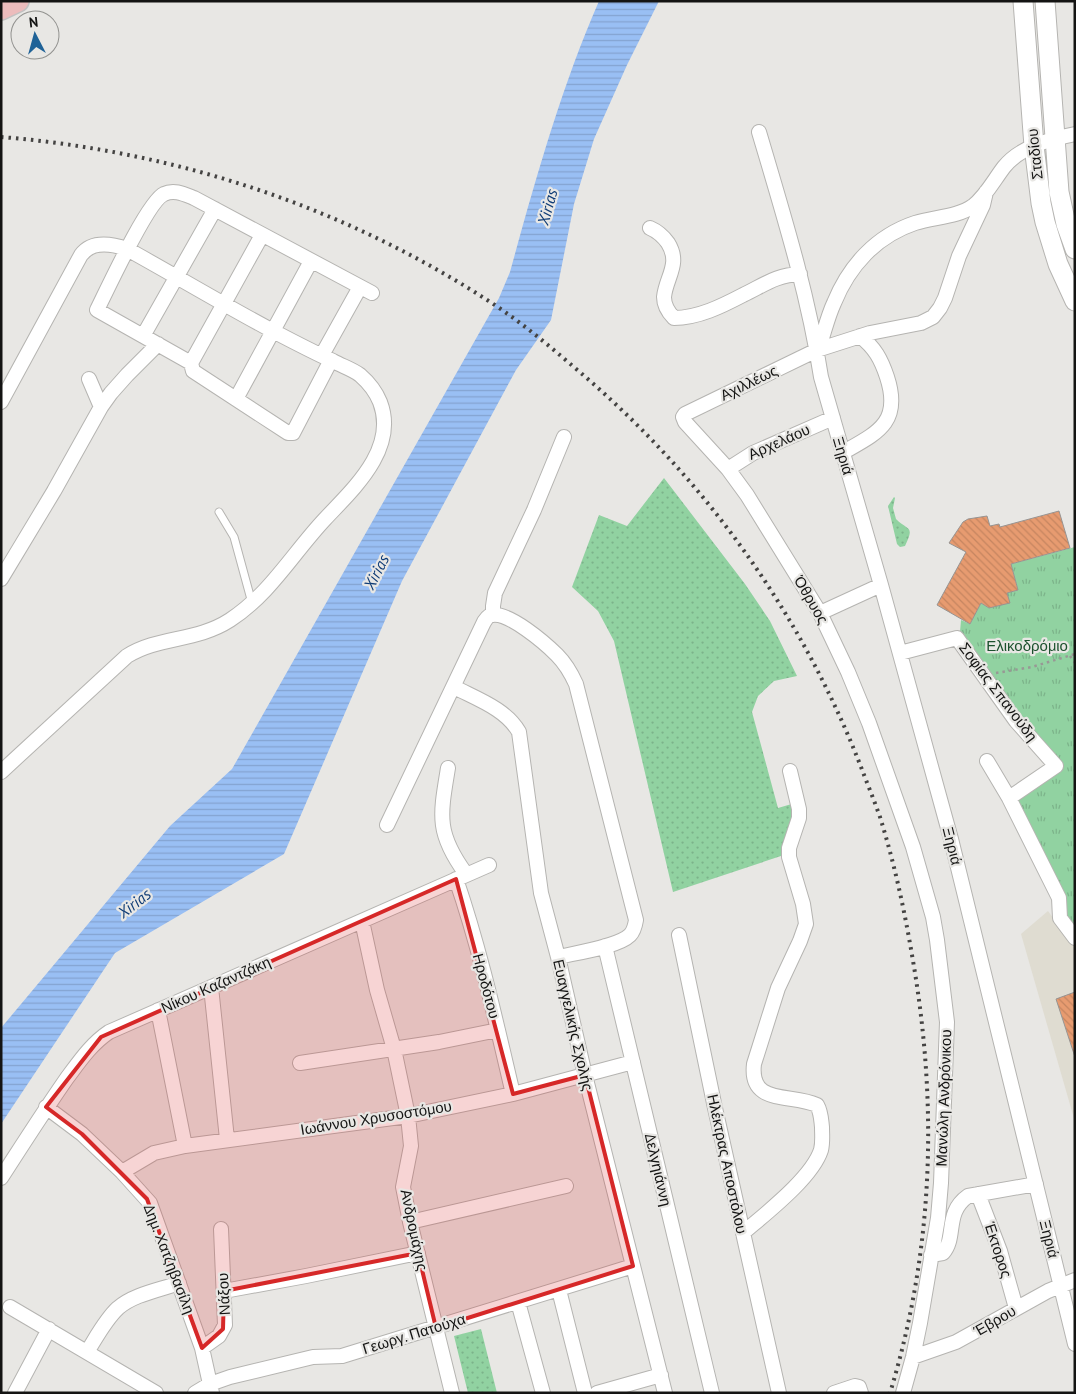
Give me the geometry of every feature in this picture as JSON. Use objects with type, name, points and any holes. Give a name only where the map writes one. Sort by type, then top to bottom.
[{"type":"main road","points":[[1,9],[18,1]]},
{"type":"main road","name":"Σταδίου","points":[[1023,1],[1034,146],[1045,222],[1058,264],[1075,301]]},
{"type":"main road","name":"Σταδίου","points":[[1045,1],[1059,192],[1066,224],[1075,249]]},
{"type":"street","name":"Ξηριά","points":[[759,132],[800,274],[818,350],[821,377],[900,653],[950,839],[1075,1344]]},
{"type":"street","points":[[818,350],[834,302],[852,269],[867,251],[886,238],[911,225],[966,210],[986,192],[1006,164],[1034,146],[1055,138],[1075,134]]},
{"type":"street","points":[[191,363],[97,310],[153,204],[165,193],[181,192],[366,290],[327,358],[293,432],[288,433],[193,371],[191,363],[262,235]]},
{"type":"street","name":"Αχιλλέως","points":[[683,417],[685,414],[818,350],[875,332],[921,324],[935,315],[945,298],[959,256],[986,192]]},
{"type":"street","points":[[143,336],[215,210]]},
{"type":"street","points":[[650,228],[664,238],[673,252],[673,262],[664,298],[666,307],[674,318],[701,314],[744,295],[775,278],[787,274],[800,274]]},
{"type":"street","points":[[1,402],[84,251],[100,244],[109,244],[128,249],[273,331],[353,370],[371,386],[380,403],[383,416],[383,433],[377,454],[362,478],[312,533],[278,578],[252,604],[209,632],[141,648],[127,656],[1,772]]},
{"type":"street","points":[[236,399],[311,261]]},
{"type":"street","points":[[842,453],[877,433],[891,411],[893,402],[890,387],[877,353],[860,336]]},
{"type":"street","points":[[1,580],[111,393],[158,344]]},
{"type":"street","points":[[89,378],[102,407]]},
{"type":"street","name":"Όθρυος","points":[[683,417],[685,422],[728,469],[747,495],[820,613],[857,694],[899,805]]},
{"type":"street","name":"Αρχελάου","points":[[728,469],[753,453],[833,418]]},
{"type":"street","points":[[493,615],[492,606],[495,593],[530,518],[564,437]]},
{"type":"street","points":[[820,613],[881,585]]},
{"type":"street","points":[[387,825],[484,622],[489,616],[493,615],[507,617],[550,649],[564,664],[576,684],[636,920],[630,936],[605,946],[558,957]]},
{"type":"street","name":"Σοφίας Σπανούδη","points":[[900,653],[957,638],[1016,721],[1056,766],[1009,798]]},
{"type":"street","name":"Ευαγγελικής Σχολής","points":[[454,687],[494,708],[511,721],[519,732],[541,893],[665,1393]]},
{"type":"street","points":[[987,761],[1009,798],[1059,898],[1060,918],[1075,938]]},
{"type":"street","name":"Ηροδότου","points":[[448,768],[441,810],[442,822],[449,848],[461,877],[464,903],[513,1094]]},
{"type":"street","points":[[743,1234],[782,1199],[810,1170],[821,1150],[823,1140],[821,1113],[817,1105],[799,1099],[771,1096],[757,1087],[753,1074],[754,1064],[778,988],[802,937],[806,924],[803,904],[789,857],[790,842],[799,818],[799,809],[790,771]]},
{"type":"street","name":"Μανώλη Ανδρόνικου","points":[[899,805],[922,873],[933,917],[944,988],[947,1022],[938,1218],[913,1357],[903,1393]]},
{"type":"street","name":"Νίκου Καζαντζάκη","points":[[1,1178],[46,1107],[79,1062],[101,1037],[158,1010],[489,865]]},
{"type":"street","name":"Ανδρομάχης","points":[[362,921],[378,995],[394,1049],[408,1116],[411,1146],[403,1187],[452,1393]]},
{"type":"street","name":"Ηλέκτρας Αποστόλου","points":[[678,935],[779,1393]]},
{"type":"street","name":"Δελγηιάννη","points":[[605,946],[712,1393]]},
{"type":"street","points":[[211,987],[227,1139]]},
{"type":"street","points":[[158,1010],[185,1146]]},
{"type":"street","points":[[300,1063],[394,1049],[498,1030]]},
{"type":"street","name":"Ιωάννου Χρυσοστόμου","points":[[122,1172],[154,1153],[185,1146],[408,1116],[513,1094],[633,1062]]},
{"type":"street","name":"Δημ. Χατζηβασίλη","points":[[46,1107],[72,1125],[122,1172],[152,1207],[202,1348],[211,1388]]},
{"type":"street","points":[[931,1255],[942,1253],[946,1248],[956,1208],[968,1196],[1036,1184]]},
{"type":"street","points":[[410,1222],[566,1186]]},
{"type":"street","name":"Έκτορος","points":[[978,1194],[1000,1252],[1016,1308]]},
{"type":"street","name":"Νάξου","points":[[202,1348],[217,1338],[225,1322],[221,1229]]},
{"type":"street","points":[[224,1291],[418,1253]]},
{"type":"street","name":"Γεωργ. Πατούχα","points":[[195,1393],[211,1388],[230,1377],[313,1356],[342,1356],[633,1266]]},
{"type":"street","name":"Έβρου","points":[[913,1357],[956,1342],[1060,1285],[1075,1280]]},
{"type":"street","points":[[87,1352],[113,1314],[120,1307],[135,1298],[179,1283]]},
{"type":"street","points":[[559,1290],[585,1393]]},
{"type":"street","points":[[518,1302],[544,1393]]},
{"type":"street","points":[[10,1307],[156,1393]]},
{"type":"street","points":[[15,1393],[49,1329]]},
{"type":"street","points":[[597,1393],[661,1375]]},
{"type":"street","points":[[834,1393],[852,1386],[859,1389]]},
{"type":"lane","points":[[219,512],[234,537],[252,604]]},
{"type":"path","points":[[984,674],[1020,670],[1075,654]]},
{"type":"path","points":[[1070,656],[1075,663]]},
{"type":"highlighted area","points":[[456,879],[513,1094],[585,1075],[633,1266],[436,1328],[418,1253],[224,1291],[223,1329],[202,1348],[147,1199],[82,1134],[46,1107],[101,1037]]},
{"type":"shaded area","points":[[1048,911],[1075,948],[1075,1122],[1021,934]]},
{"type":"green space","points":[[664,478],[745,584],[770,621],[797,676],[774,681],[758,696],[752,712],[778,808],[795,803],[794,815],[784,855],[673,892],[614,641],[598,611],[572,587],[599,515],[627,526]]},
{"type":"green space","points":[[894,497],[893,508],[896,519],[910,531],[905,546],[900,547],[897,544],[888,506]]},
{"type":"green space","name":"Ελικοδρόμιο","points":[[1075,547],[1075,933],[1013,800],[1059,764],[960,632],[961,620],[970,624],[981,603],[989,608],[1009,603],[1007,593],[1018,590],[1011,564]]},
{"type":"green space","points":[[481,1329],[497,1393],[468,1393],[454,1336]]},
{"type":"water","name":"Xirias","points":[[599,1],[659,1],[627,65],[594,139],[574,204],[551,320],[516,370],[402,581],[284,854],[115,953],[1,1124],[1,1028],[170,826],[232,769],[499,298],[510,272],[539,169],[561,101]]},
{"type":"building","points":[[1059,511],[1070,548],[1011,564],[1018,590],[1007,593],[1010,603],[989,608],[981,603],[970,624],[937,605],[966,552],[949,543],[963,522],[968,519],[987,516],[990,526],[999,524],[1000,527]]},
{"type":"building","points":[[1075,992],[1075,1057],[1056,999]]},
{"type":"railway","points":[[1,137],[65,144],[129,155],[253,188],[313,210],[372,236],[429,265],[484,298],[519,322],[621,410],[665,454],[705,500],[743,550],[778,601],[809,654],[837,710],[861,767],[880,817],[890,851],[912,955],[926,1065],[927,1175],[923,1230],[916,1284],[905,1339],[890,1393]]}]
